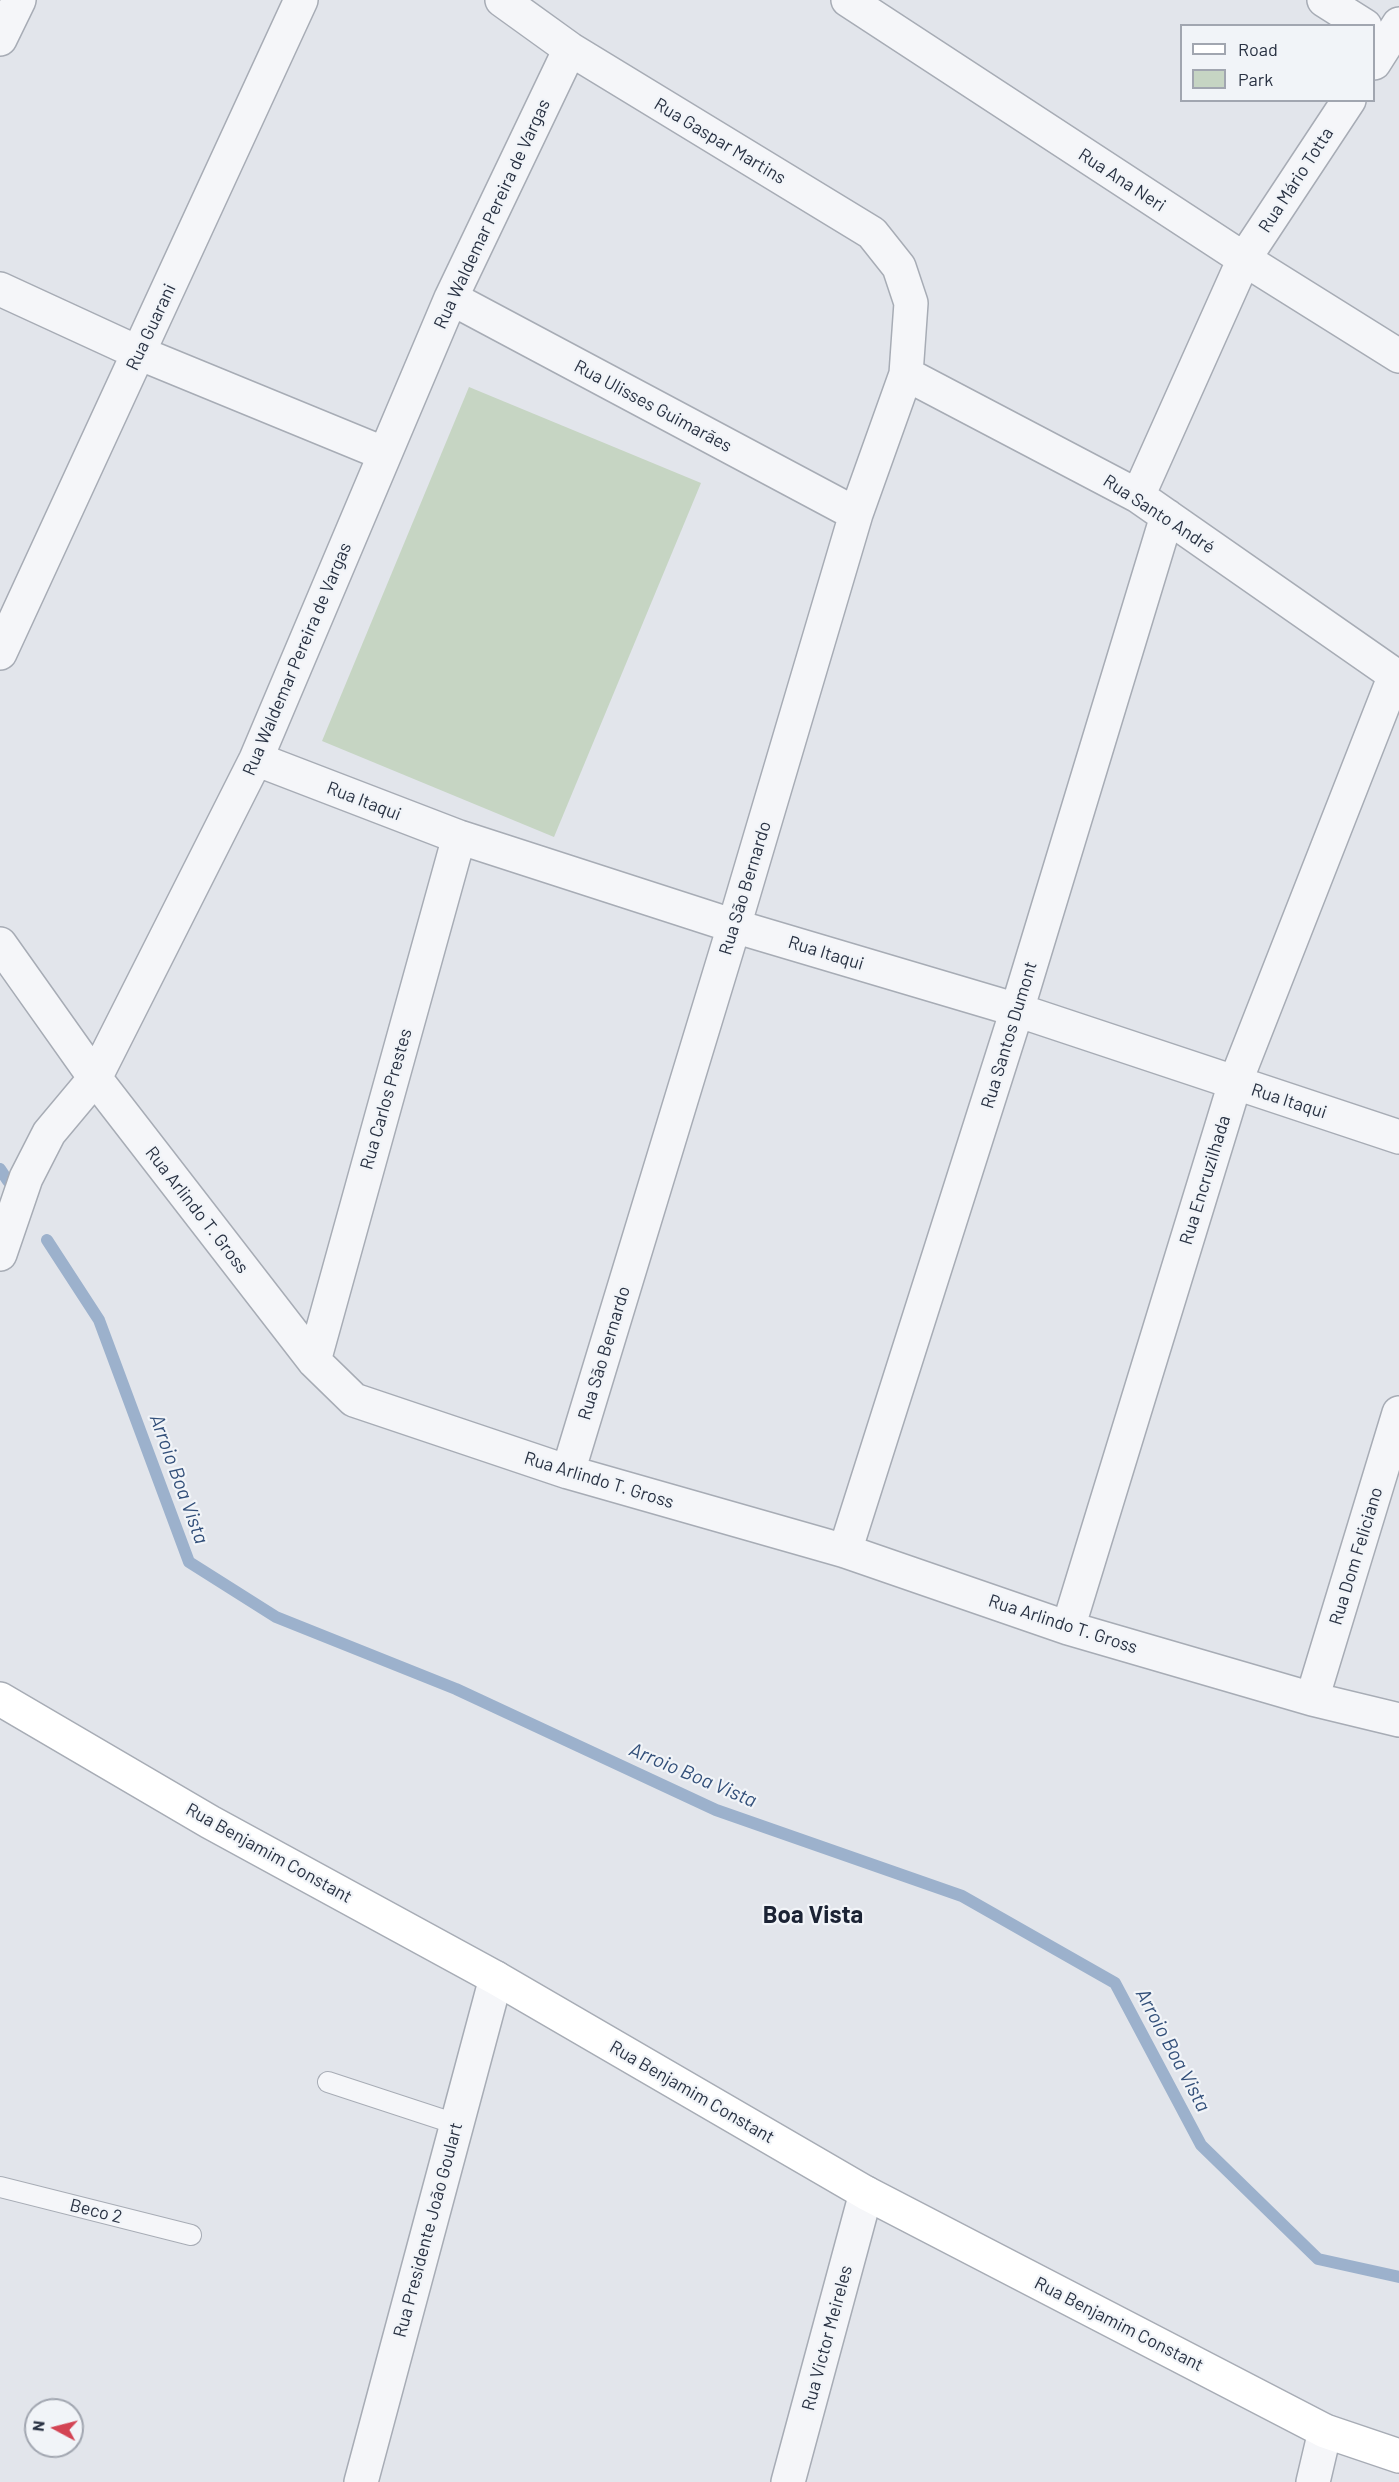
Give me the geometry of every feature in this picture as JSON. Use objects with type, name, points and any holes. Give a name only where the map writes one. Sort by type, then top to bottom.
[{"type":"street","points":[[0,39],[19,0]]},
{"type":"street","name":"Rua Guarani","points":[[0,653],[301,0]]},
{"type":"street","name":"Rua Gaspar Martins","points":[[502,0],[570,49],[872,233],[899,267],[911,303]]},
{"type":"street","name":"Rua Ana Neri","points":[[848,0],[1244,259],[1399,356]]},
{"type":"street","points":[[1324,0],[1360,24]]},
{"type":"street","name":"Rua Waldemar Pereira de Vargas","points":[[0,1254],[26,1179],[49,1132],[95,1078],[256,759],[451,298],[570,49]]},
{"type":"street","name":"Rua Mário Totta","points":[[1138,496],[1244,259],[1348,102]]},
{"type":"street","points":[[0,289],[139,353],[385,454]]},
{"type":"street","name":"Rua Ulisses Guimarães","points":[[451,298],[856,514]]},
{"type":"street","name":"Rua São Bernardo","points":[[567,1472],[734,926],[856,514],[906,374],[911,303]]},
{"type":"street","name":"Rua Santo André","points":[[906,374],[1138,496],[1397,676]]},
{"type":"street","name":"Rua Santos Dumont","points":[[845,1551],[1017,1010],[1167,516]]},
{"type":"street","name":"Rua Encruzilhada","points":[[1068,1628],[1235,1083],[1397,676]]},
{"type":"street","name":"Rua Itaqui","points":[[256,759],[459,837],[734,926],[1017,1010],[1399,1137]]},
{"type":"street","name":"Rua Carlos Prestes","points":[[314,1361],[459,837]]},
{"type":"street","name":"Rua Arlindo T. Gross","points":[[0,944],[95,1078],[314,1361],[354,1400],[567,1472],[845,1551],[1068,1628],[1312,1699],[1399,1719]]},
{"type":"street","name":"Rua Dom Feliciano","points":[[1312,1699],[1399,1413]]},
{"type":"street","name":"Rua Benjamim Constant","points":[[0,1699],[210,1822],[496,1978],[866,2193],[1325,2431],[1399,2456]]},
{"type":"street","name":"Rua Presidente João Goulart","points":[[361,2482],[496,1978]]},
{"type":"street","name":"Rua Victor Meireles","points":[[788,2482],[866,2193]]},
{"type":"street","points":[[1313,2482],[1325,2431]]},
{"type":"lane","points":[[328,2082],[456,2124]]},
{"type":"lane","name":"Beco 2","points":[[0,2187],[191,2235]]},
{"type":"green space","points":[[469,387],[701,483],[554,837],[322,741]]},
{"type":"waterway","name":"Arroio Boa Vista","points":[[0,1169],[8,1181]]},
{"type":"waterway","name":"Arroio Boa Vista","points":[[47,1240],[99,1320],[189,1562],[276,1617],[456,1689],[716,1810],[962,1896],[1115,1983],[1201,2145],[1318,2259],[1399,2277]]},
{"type":"district","name":"Boa Vista","points":[[813,1915]]}]
